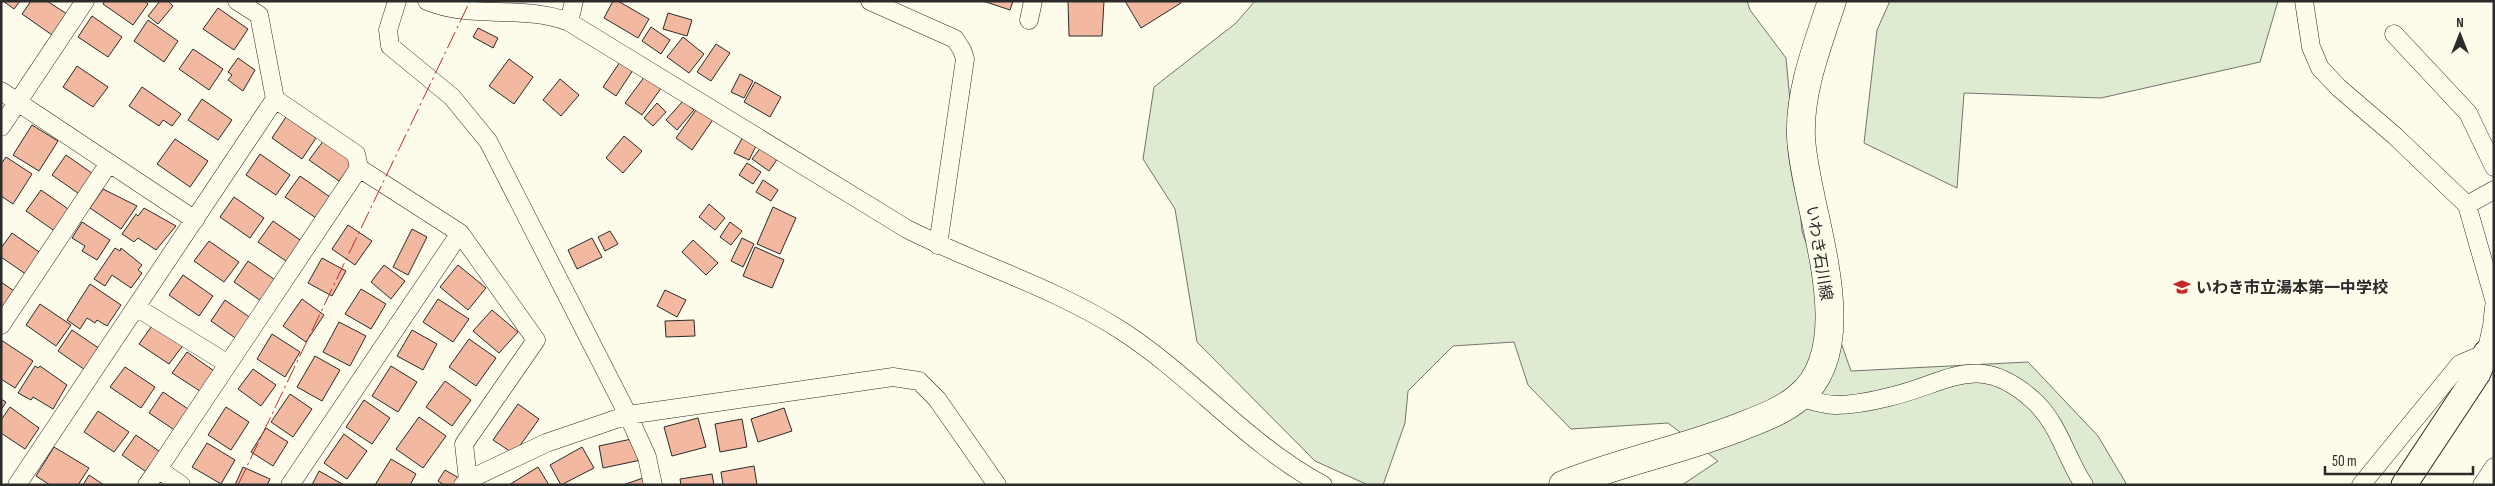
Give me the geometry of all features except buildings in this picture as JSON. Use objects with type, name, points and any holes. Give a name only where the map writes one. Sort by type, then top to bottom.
[{"type":"main road","name":"いわき石川線","points":[[1563,485],[1588,474],[1720,436],[1767,416],[1799,397],[1818,377],[1826,353],[1829,302],[1822,246],[1804,160],[1801,136],[1803,107],[1814,56],[1832,1]]},
{"type":"street","points":[[1,127],[85,1]]},
{"type":"street","points":[[17,485],[275,99],[259,15],[237,1]]},
{"type":"street","points":[[397,1],[388,30],[390,46],[452,97],[488,141],[628,415],[647,457],[653,485]]},
{"type":"street","points":[[427,1],[463,11],[536,14],[553,16],[569,22],[907,229],[938,245],[1080,306],[1122,330],[1163,359],[1244,429],[1300,472],[1323,485]]},
{"type":"street","points":[[569,22],[574,1]]},
{"type":"street","points":[[870,1],[955,39],[965,59],[938,245]]},
{"type":"street","points":[[1029,20],[1033,1]]},
{"type":"street","points":[[2304,1],[2310,47],[2320,68],[2467,205],[2494,299]]},
{"type":"street","points":[[2394,34],[2468,112],[2494,167]]},
{"type":"street","points":[[1,91],[195,220]]},
{"type":"street","points":[[275,99],[356,154],[359,168],[460,233],[536,340],[464,444],[465,482],[546,443],[628,415],[893,377],[919,381],[937,399],[996,485]]},
{"type":"street","points":[[1,324],[109,163]]},
{"type":"street","points":[[147,485],[359,168]]},
{"type":"street","points":[[2467,205],[2494,190]]},
{"type":"street","points":[[290,485],[460,233]]},
{"type":"street","points":[[136,307],[228,364]]},
{"type":"street","points":[[2404,485],[2478,373],[2486,353],[2494,307]]},
{"type":"street","points":[[2361,485],[2460,364],[2486,353]]},
{"type":"street","points":[[1799,397],[1835,405],[1889,397],[1971,372],[1994,375],[2034,401],[2059,432],[2074,468],[2084,485]]},
{"type":"street","points":[[2482,485],[2494,467]]},
{"type":"street","points":[[158,469],[181,485]]},
{"type":"green space","points":[[1255,1],[1747,1],[1750,10],[1786,58],[1802,231],[1851,371],[2028,362],[2098,436],[2127,485],[1682,485],[1718,461],[1668,423],[1571,429],[1528,385],[1514,342],[1453,346],[1408,391],[1405,423],[1383,485],[1368,485],[1315,461],[1197,342],[1175,209],[1143,159],[1154,87],[1236,23]]},
{"type":"green space","points":[[1890,1],[2278,1],[2260,62],[2101,98],[1964,93],[1957,188],[1864,143],[1877,30]]},
{"type":"power","points":[[238,485],[470,1]]},
{"type":"place","name":"いわき市立湯本第一中学校","points":[[2182,287]]}]
